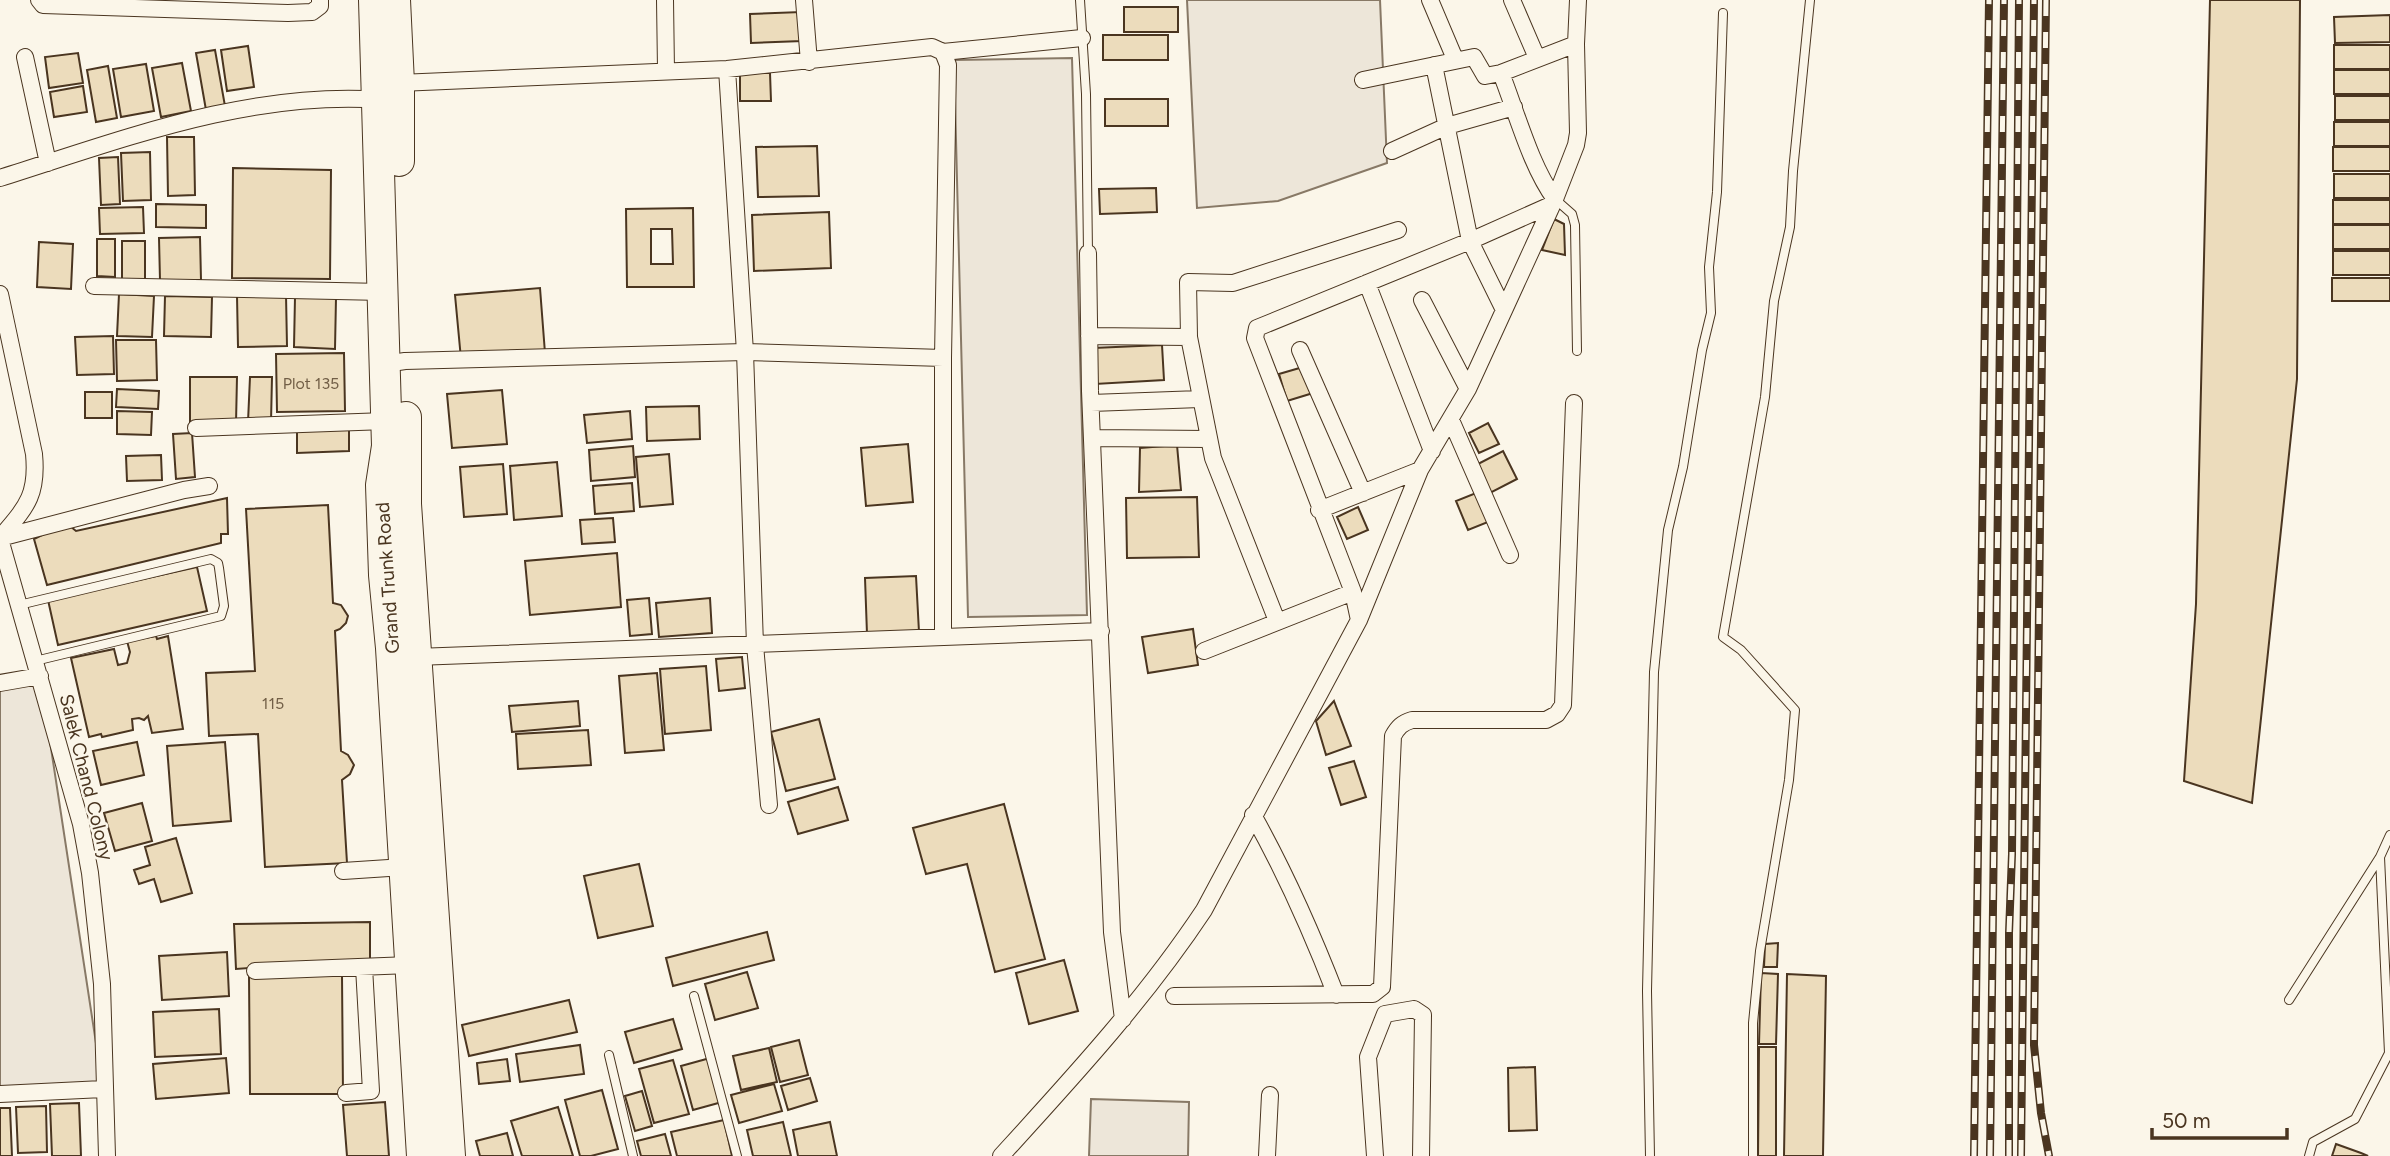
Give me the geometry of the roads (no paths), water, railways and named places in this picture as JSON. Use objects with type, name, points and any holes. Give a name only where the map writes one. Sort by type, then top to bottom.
[{"type":"highway","name":"Grand Trunk Road","points":[[374,0],[392,94],[395,363],[406,504],[404,867],[422,1156]]},
{"type":"highway","name":"Grand Trunk Road","points":[[395,0],[383,292],[395,363],[386,421],[387,446],[381,485],[384,575],[404,652],[450,1156]]},
{"type":"street","points":[[39,0],[43,5],[155,4],[288,13],[312,12],[320,6],[320,0]]},
{"type":"street","points":[[665,0],[666,70]]},
{"type":"street","points":[[804,0],[808,62]]},
{"type":"street","points":[[1430,0],[1455,59]]},
{"type":"street","points":[[1512,0],[1537,58]]},
{"type":"street","points":[[1001,1156],[1123,1019],[1181,946],[1204,910],[1359,621],[1420,470],[1468,389],[1554,202],[1576,145],[1578,0]]},
{"type":"street","points":[[0,178],[107,142],[204,116],[306,101],[666,70],[727,69],[932,47],[943,52],[1082,38]]},
{"type":"street","points":[[1363,80],[1474,57],[1485,76],[1501,73],[1576,44]]},
{"type":"street","points":[[943,52],[948,65],[943,358],[943,637]]},
{"type":"street","points":[[25,58],[48,163]]},
{"type":"street","points":[[1434,65],[1470,241],[1504,310]]},
{"type":"street","points":[[727,69],[746,352],[755,646],[769,805]]},
{"type":"street","points":[[1501,73],[1554,202]]},
{"type":"street","points":[[1392,151],[1447,126],[1514,107]]},
{"type":"street","points":[[1359,621],[1353,592],[1255,338],[1257,328],[1470,241],[1554,202]]},
{"type":"street","points":[[1277,621],[1208,439],[1189,337],[1188,282],[1233,283],[1398,230]]},
{"type":"street","points":[[1088,253],[1091,403],[1112,932],[1123,1019]]},
{"type":"street","points":[[1367,283],[1432,452]]},
{"type":"street","points":[[94,286],[383,292]]},
{"type":"street","points":[[0,294],[34,454],[36,476],[31,496],[0,539]]},
{"type":"street","points":[[1422,300],[1468,389]]},
{"type":"street","points":[[1089,336],[1189,337]]},
{"type":"street","points":[[1300,350],[1363,493]]},
{"type":"street","points":[[395,363],[746,352],[943,358]]},
{"type":"street","points":[[1091,403],[1200,398]]},
{"type":"street","points":[[1174,996],[1373,994],[1382,987],[1393,736],[1398,728],[1404,722],[1412,720],[1546,720],[1557,714],[1563,705],[1574,403]]},
{"type":"street","points":[[1451,420],[1510,555]]},
{"type":"street","points":[[196,428],[386,421]]},
{"type":"street","points":[[1093,438],[1208,439]]},
{"type":"street","points":[[1320,510],[1420,470]]},
{"type":"street","points":[[0,539],[184,490],[209,486]]},
{"type":"street","name":"Salek Chand Colony","points":[[0,539],[81,824],[90,873],[102,984],[107,1156]]},
{"type":"street","points":[[1203,651],[1353,592]]},
{"type":"street","points":[[404,652],[755,646],[1101,631]]},
{"type":"street","points":[[0,682],[37,669]]},
{"type":"street","points":[[1253,816],[1283,869],[1336,995]]},
{"type":"street","points":[[343,871],[404,867]]},
{"type":"street","points":[[255,971],[410,965]]},
{"type":"street","points":[[346,1093],[371,1091],[364,967]]},
{"type":"street","points":[[1375,1156],[1368,1057],[1385,1014],[1414,1009],[1423,1015],[1421,1156]]},
{"type":"street","points":[[0,1094],[103,1088]]},
{"type":"street","points":[[1267,1156],[1270,1095]]},
{"type":"lane","points":[[1080,0],[1086,94],[1088,253]]},
{"type":"lane","points":[[1753,1156],[1753,1023],[1760,951],[1789,780],[1795,710],[1741,650],[1723,637],[1765,397],[1774,301],[1790,227],[1810,0]]},
{"type":"lane","points":[[1650,1156],[1647,991],[1654,672],[1668,530],[1683,467],[1702,350],[1711,313],[1709,267],[1717,192],[1723,13]]},
{"type":"lane","points":[[1554,202],[1572,214],[1575,225],[1577,351]]},
{"type":"lane","points":[[19,605],[211,559],[218,563],[224,606],[221,616],[37,669]]},
{"type":"lane","points":[[2289,1000],[2380,857],[2390,835]]},
{"type":"lane","points":[[2309,1156],[2312,1142],[2355,1119],[2389,1053],[2380,857]]},
{"type":"lane","points":[[694,996],[737,1156]]},
{"type":"lane","points":[[609,1055],[633,1156]]},
{"type":"railway","points":[[1974,1156],[1989,0]]},
{"type":"railway","points":[[1990,1156],[2004,0]]},
{"type":"railway","points":[[2009,1156],[2019,0]]},
{"type":"railway","points":[[2021,1156],[2034,0]]},
{"type":"railway","points":[[2046,0],[2034,1045],[2041,1113],[2049,1156]]}]
